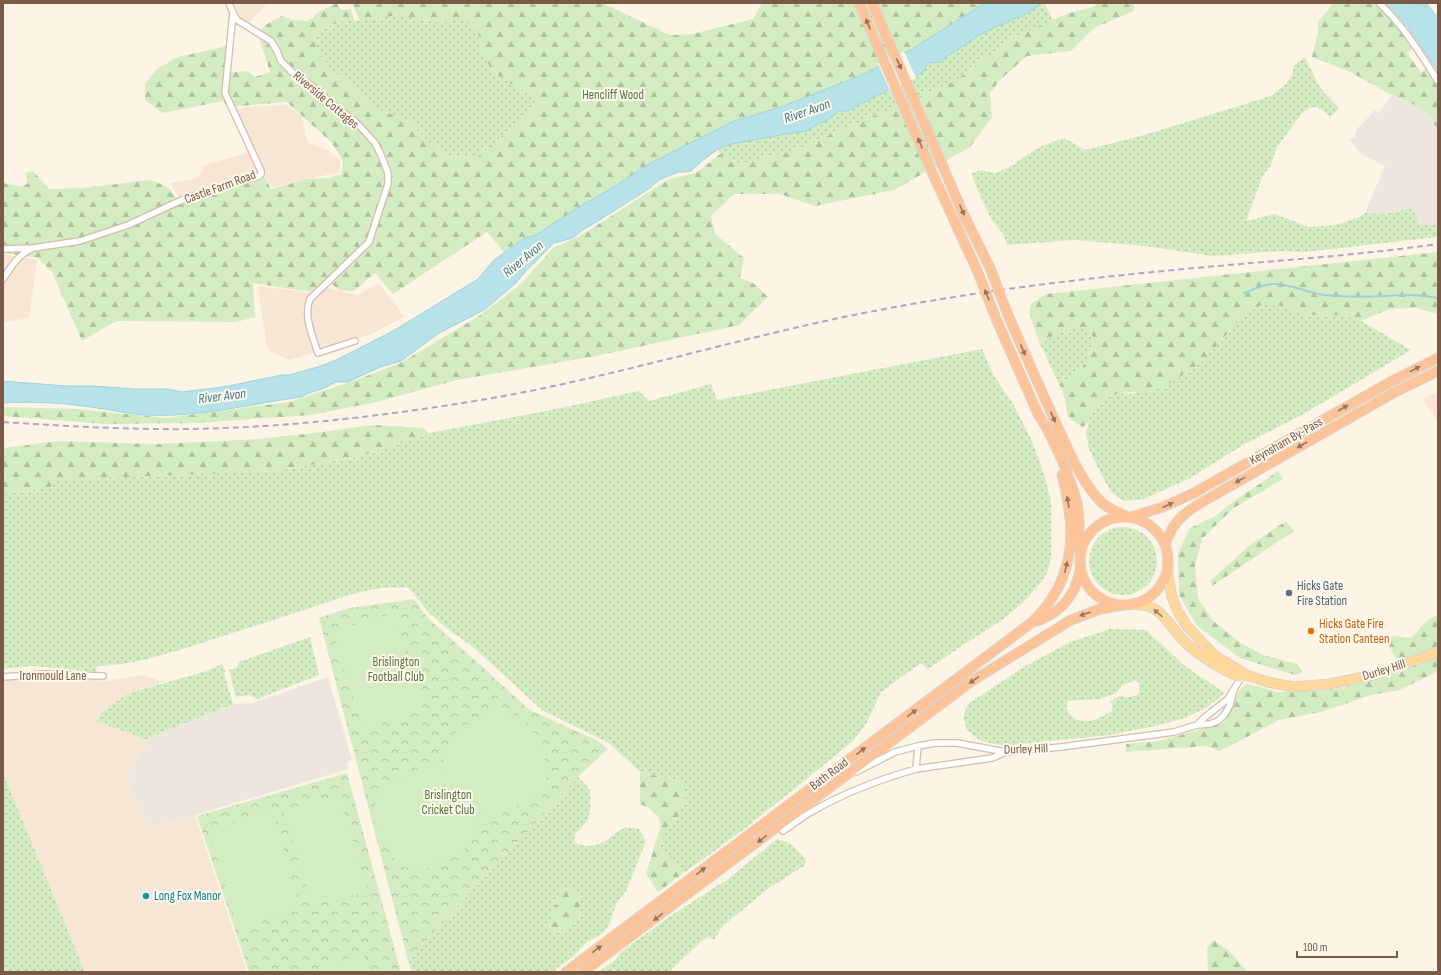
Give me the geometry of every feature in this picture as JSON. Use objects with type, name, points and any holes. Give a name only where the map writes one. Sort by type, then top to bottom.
[{"type":"highway","points":[[859,3],[935,179],[977,270],[1038,414],[1057,451],[1074,493],[1078,515],[1080,570],[1086,585],[1095,595],[1107,602],[1128,605],[1147,598],[1159,588],[1166,574],[1168,561],[1165,544],[1162,538],[1145,522],[1109,509],[1103,504],[1094,494],[1067,448],[1008,315],[990,268],[946,174],[872,3]]},
{"type":"highway","name":"Keynsham By-Pass","points":[[1129,517],[1163,507],[1194,493],[1392,381],[1438,358]]},
{"type":"highway","name":"Keynsham By-Pass","points":[[1165,544],[1171,528],[1178,519],[1197,505],[1397,392],[1438,371]]},
{"type":"highway","points":[[1031,623],[1052,601],[1063,580],[1067,566],[1071,536],[1068,504],[1064,484],[1054,450],[1043,422]]},
{"type":"highway","points":[[1080,553],[1088,535],[1094,528],[1109,520],[1129,517]]},
{"type":"highway","name":"Bath Road","points":[[566,972],[1031,623],[1044,619],[1069,601],[1077,585],[1080,570]]},
{"type":"highway","name":"Bath Road","points":[[583,972],[966,686],[1053,630],[1079,616],[1100,609],[1128,605]]},
{"type":"highway","points":[[622,930],[629,938]]},
{"type":"main road","points":[[1128,605],[1149,606],[1155,609],[1161,613],[1177,634],[1189,646],[1218,667],[1239,677],[1243,674],[1214,655],[1187,626],[1175,606],[1172,597],[1168,576],[1168,561]]},
{"type":"main road","name":"Durley Hill","points":[[1243,674],[1261,680],[1293,687],[1329,684],[1374,675],[1438,652]]},
{"type":"street","name":"Castle Farm Road","points":[[3,249],[33,248],[80,241],[128,225],[184,199],[259,176],[261,174],[261,171],[225,93],[233,13],[229,3]]},
{"type":"street","points":[[1379,3],[1403,28],[1438,81]]},
{"type":"street","name":"Riverside Cottages","points":[[233,13],[237,20],[271,41],[281,61],[295,75],[312,86],[332,104],[355,121],[375,143],[388,173],[388,184],[369,242],[310,299],[308,304],[308,317],[318,354],[355,341]]},
{"type":"street","name":"Castle Farm Road","points":[[3,278],[14,262],[25,252],[33,248]]},
{"type":"street","name":"Ironmould Lane","points":[[3,677],[45,674],[103,676]]},
{"type":"street","name":"Durley Hill","points":[[1197,725],[1228,699],[1243,674]]},
{"type":"street","name":"Durley Hill","points":[[838,783],[895,752],[935,743],[957,743],[1006,752],[1061,748],[1174,732],[1197,725],[1210,724],[1218,721],[1225,714],[1230,705],[1234,689]]},
{"type":"street","points":[[916,769],[918,746]]},
{"type":"street","points":[[783,831],[811,812],[835,799],[904,772],[992,758],[1006,752]]},
{"type":"shaded area","points":[[234,3],[268,3],[247,24],[241,20]]},
{"type":"shaded area","points":[[1392,95],[1422,108],[1433,119],[1435,126],[1438,128],[1438,224],[1419,227],[1414,209],[1384,214],[1365,213],[1385,166],[1362,154],[1349,140],[1356,136],[1356,130],[1375,110],[1379,113]]},
{"type":"shaded area","points":[[287,105],[302,116],[307,142],[327,150],[340,160],[340,172],[271,187],[263,172],[180,200],[170,183],[195,179],[203,171],[201,166],[254,151],[234,108]]},
{"type":"shaded area","points":[[3,254],[37,260],[29,318],[3,322]]},
{"type":"shaded area","points":[[379,283],[404,317],[371,334],[289,360],[272,352],[267,347],[258,286],[312,293],[328,288],[357,295]]},
{"type":"shaded area","points":[[1438,392],[1438,422],[1423,399]]},
{"type":"shaded area","points":[[142,675],[165,682],[129,693],[97,721],[148,740],[126,777],[148,829],[195,815],[247,972],[85,972],[3,773],[3,678],[46,677],[106,681]]},
{"type":"shaded area","points":[[328,677],[352,760],[347,762],[348,769],[148,829],[126,777],[150,737],[233,704],[253,703]]},
{"type":"green space","name":"Hencliff Wood","points":[[337,3],[341,10],[351,9],[354,20],[327,27],[313,39],[317,49],[329,67],[381,110],[411,122],[425,139],[449,158],[478,157],[537,106],[531,96],[494,73],[480,51],[478,29],[459,18],[442,23],[399,15],[360,21],[352,3],[602,3],[670,35],[692,34],[753,19],[762,3],[985,3],[912,49],[862,75],[784,106],[734,121],[649,164],[536,235],[523,239],[504,252],[487,232],[393,294],[375,273],[354,291],[339,290],[328,281],[312,292],[253,283],[255,317],[236,322],[116,321],[82,341],[52,272],[38,258],[3,253],[3,183],[22,187],[28,183],[25,173],[33,171],[49,189],[82,188],[151,180],[168,187],[180,203],[264,176],[271,189],[307,179],[328,178],[342,174],[343,161],[332,143],[287,102],[228,107],[223,101],[162,113],[145,100],[145,84],[157,69],[178,57],[227,46],[226,73],[247,71],[255,77],[270,72],[258,35],[265,25],[282,16],[293,20],[308,21],[319,12]]},
{"type":"green space","points":[[1044,3],[1053,20],[1016,36],[955,81],[795,150],[740,164],[720,154],[718,149],[727,145],[807,131],[826,121],[839,111],[848,111],[916,76],[924,71],[927,64],[942,62],[947,56],[973,40],[975,37],[1013,19],[1023,16]]},
{"type":"green space","points":[[1097,3],[1134,3],[1134,11],[1094,28],[1071,51],[1027,56],[1000,80],[990,93],[992,117],[970,147],[894,190],[815,206],[780,194],[734,194],[711,216],[715,234],[744,258],[740,278],[753,283],[768,297],[739,325],[596,356],[457,380],[377,402],[310,415],[198,423],[105,424],[3,416],[3,407],[77,409],[165,418],[289,402],[354,381],[402,362],[479,316],[521,284],[553,248],[580,236],[669,179],[696,173],[720,154],[740,164],[795,150],[955,81],[1016,36],[1069,13],[1093,7]]},
{"type":"green space","points":[[1333,3],[1374,3],[1397,24],[1413,49],[1407,53],[1421,72],[1427,68],[1438,84],[1438,128],[1435,126],[1433,119],[1422,108],[1392,95],[1348,71],[1312,57],[1318,32],[1318,22]]},
{"type":"green space","points":[[399,15],[442,23],[459,18],[478,29],[480,51],[494,73],[531,96],[537,106],[478,157],[449,158],[425,139],[411,122],[381,110],[329,67],[317,49],[313,39],[323,30],[340,22],[353,20],[360,21]]},
{"type":"green space","points":[[1305,58],[1321,89],[1339,108],[1330,117],[1316,107],[1310,108],[1303,112],[1277,147],[1271,165],[1263,175],[1246,221],[1275,214],[1308,227],[1336,225],[1360,217],[1365,213],[1384,214],[1414,208],[1419,226],[1438,224],[1438,237],[1305,252],[1283,251],[1213,256],[1145,246],[1074,240],[1007,245],[1003,234],[991,219],[971,174],[980,170],[996,173],[1013,165],[1042,146],[1064,138],[1085,150],[1148,134],[1271,96],[1287,83],[1292,75],[1294,66]]},
{"type":"green space","points":[[1438,252],[1438,314],[1416,308],[1389,309],[1361,321],[1344,315],[1303,315],[1289,307],[1264,304],[1248,312],[1240,319],[1203,361],[1168,385],[1153,391],[1119,393],[1103,399],[1092,410],[1089,421],[1083,427],[1069,417],[1064,394],[1059,384],[1079,372],[1087,358],[1094,338],[1087,328],[1076,326],[1039,342],[1029,312],[1031,304],[1046,294]]},
{"type":"green space","points":[[1265,304],[1289,307],[1303,315],[1344,315],[1361,321],[1411,350],[1300,416],[1243,445],[1190,478],[1144,499],[1124,501],[1112,493],[1089,449],[1086,433],[1092,410],[1103,399],[1119,393],[1131,394],[1168,385],[1203,361],[1248,312]]},
{"type":"green space","points":[[1076,326],[1087,328],[1094,338],[1088,358],[1080,372],[1059,384],[1039,342]]},
{"type":"green space","points":[[982,349],[994,376],[1012,402],[1032,441],[1045,477],[1051,502],[1051,558],[1047,573],[1041,583],[1022,603],[1002,620],[928,669],[921,663],[881,692],[866,724],[853,741],[743,830],[684,873],[664,855],[660,846],[663,835],[678,817],[686,796],[679,781],[640,772],[609,743],[542,710],[472,646],[449,630],[428,612],[409,588],[383,588],[359,592],[166,654],[109,666],[97,666],[96,672],[32,666],[3,669],[3,494],[49,488],[58,480],[275,471],[358,457],[429,433],[551,410],[639,391],[649,401],[711,384],[717,400]]},
{"type":"green space","points":[[373,425],[423,428],[429,433],[358,457],[275,471],[58,480],[49,488],[3,494],[3,448],[60,441],[154,444],[260,439]]},
{"type":"green space","points":[[1278,471],[1283,479],[1234,508],[1202,539],[1195,566],[1198,598],[1213,621],[1241,643],[1263,655],[1297,664],[1303,672],[1295,675],[1240,658],[1197,626],[1179,595],[1178,553],[1190,528],[1214,517],[1230,504]]},
{"type":"green space","points":[[1286,521],[1294,531],[1212,586],[1210,581],[1250,545]]},
{"type":"green space","points":[[1116,527],[1130,527],[1142,532],[1152,542],[1157,554],[1157,568],[1152,580],[1142,590],[1130,595],[1116,595],[1104,590],[1094,580],[1089,568],[1089,554],[1094,542],[1104,532]]},
{"type":"green space","name":"Brislington Cricket Club","points":[[414,599],[428,618],[530,710],[598,741],[608,749],[579,776],[408,960],[319,618],[349,608]]},
{"type":"green space","name":"Brislington Football Club","points":[[394,613],[423,710],[362,728],[333,631]]},
{"type":"green space","points":[[1438,614],[1438,671],[1400,690],[1371,695],[1321,712],[1279,720],[1220,751],[1206,746],[1126,752],[1126,744],[1158,741],[1224,723],[1240,689],[1247,684],[1278,692],[1342,688],[1402,672],[1386,640],[1393,636],[1411,638],[1427,621]]},
{"type":"green space","points":[[1110,629],[1146,630],[1185,666],[1225,693],[1206,708],[1187,717],[1156,726],[1109,735],[1005,746],[981,741],[967,730],[963,717],[968,704],[1024,667],[1070,642]],"holes":[[[1136,680],[1139,683],[1139,692],[1137,695],[1125,698],[1123,695],[1115,698],[1110,702],[1113,705],[1111,712],[1095,719],[1080,721],[1070,715],[1066,708],[1068,701],[1100,699],[1116,693],[1123,685]]]},
{"type":"green space","points":[[310,637],[319,675],[257,699],[249,695],[236,697],[229,670],[237,667],[239,662]]},
{"type":"green space","points":[[222,664],[226,672],[224,673],[233,704],[150,737],[148,740],[96,721],[104,711],[129,693],[207,671]]},
{"type":"green space","points":[[505,711],[522,719],[539,743],[546,762],[547,771],[546,781],[542,789],[533,797],[500,814],[487,816],[476,814],[478,828],[472,842],[464,850],[432,867],[417,871],[401,866],[390,854],[373,818],[374,806],[380,793],[386,785],[421,767],[435,765],[445,769],[443,759],[445,749],[453,735],[482,717]]},
{"type":"green space","points":[[640,772],[679,781],[684,785],[686,796],[678,817],[663,835],[660,846],[664,855],[684,873],[658,892],[646,874],[661,825],[658,816],[649,808],[640,804]]},
{"type":"green space","points":[[3,773],[85,972],[3,972]]},
{"type":"green space","points":[[347,773],[401,972],[249,972],[197,816]]},
{"type":"green space","points":[[578,777],[590,790],[590,810],[585,824],[575,834],[574,843],[589,846],[595,845],[607,840],[625,827],[639,829],[646,841],[626,891],[616,904],[609,925],[603,933],[587,942],[573,957],[552,972],[412,972],[408,960]],"holes":[[[561,890],[576,902],[580,910],[580,915],[579,921],[571,923],[558,933],[549,929],[550,915]]]},
{"type":"green space","points":[[339,796],[369,892],[312,904],[283,810]]},
{"type":"green space","points":[[272,811],[301,909],[238,928],[209,830]]},
{"type":"green space","points":[[777,839],[791,844],[806,859],[805,865],[766,890],[722,927],[714,940],[708,937],[703,940],[673,968],[671,972],[616,972],[614,970],[612,972],[602,972],[601,970],[614,961],[622,951],[672,915],[728,879]]},
{"type":"green space","points":[[570,886],[580,893],[579,921],[559,932],[552,934],[549,929],[550,915],[561,890]]},
{"type":"green space","points":[[1214,940],[1231,953],[1248,972],[1208,972],[1207,947]]},
{"type":"green space","points":[[364,955],[369,972],[320,972],[318,966]]},
{"type":"water","name":"River Avon","points":[[985,3],[1042,3],[1023,16],[1013,19],[975,37],[973,40],[947,56],[942,62],[927,64],[924,71],[916,76],[848,111],[839,111],[826,121],[807,131],[727,145],[718,149],[691,171],[678,172],[659,180],[650,188],[581,231],[573,238],[554,243],[515,284],[484,310],[439,333],[401,361],[380,367],[348,382],[336,382],[301,397],[223,410],[183,414],[145,415],[86,406],[38,402],[3,403],[3,381],[67,386],[168,389],[182,392],[223,387],[282,375],[289,375],[336,360],[393,331],[478,279],[494,260],[523,239],[536,235],[649,164],[734,121],[784,106],[862,75],[912,49]]},
{"type":"water","points":[[1385,3],[1427,4],[1438,18],[1438,71],[1408,27]]},
{"type":"pier","points":[[904,51],[916,78],[890,91],[878,64]]},
{"type":"waterway","points":[[1244,293],[1265,285],[1279,284],[1324,295],[1363,297],[1412,295],[1438,298]]},
{"type":"railway","points":[[3,422],[121,428],[192,429],[271,426],[388,414],[465,403],[550,387],[781,331],[915,303],[1039,285],[1122,275],[1351,254],[1438,244]]},
{"type":"place","name":"Hicks Gate Fire Station","points":[[1289,593]]},
{"type":"place","name":"Hicks Gate Fire Station Canteen","points":[[1311,631]]},
{"type":"place","name":"Long Fox Manor","points":[[146,896]]}]
